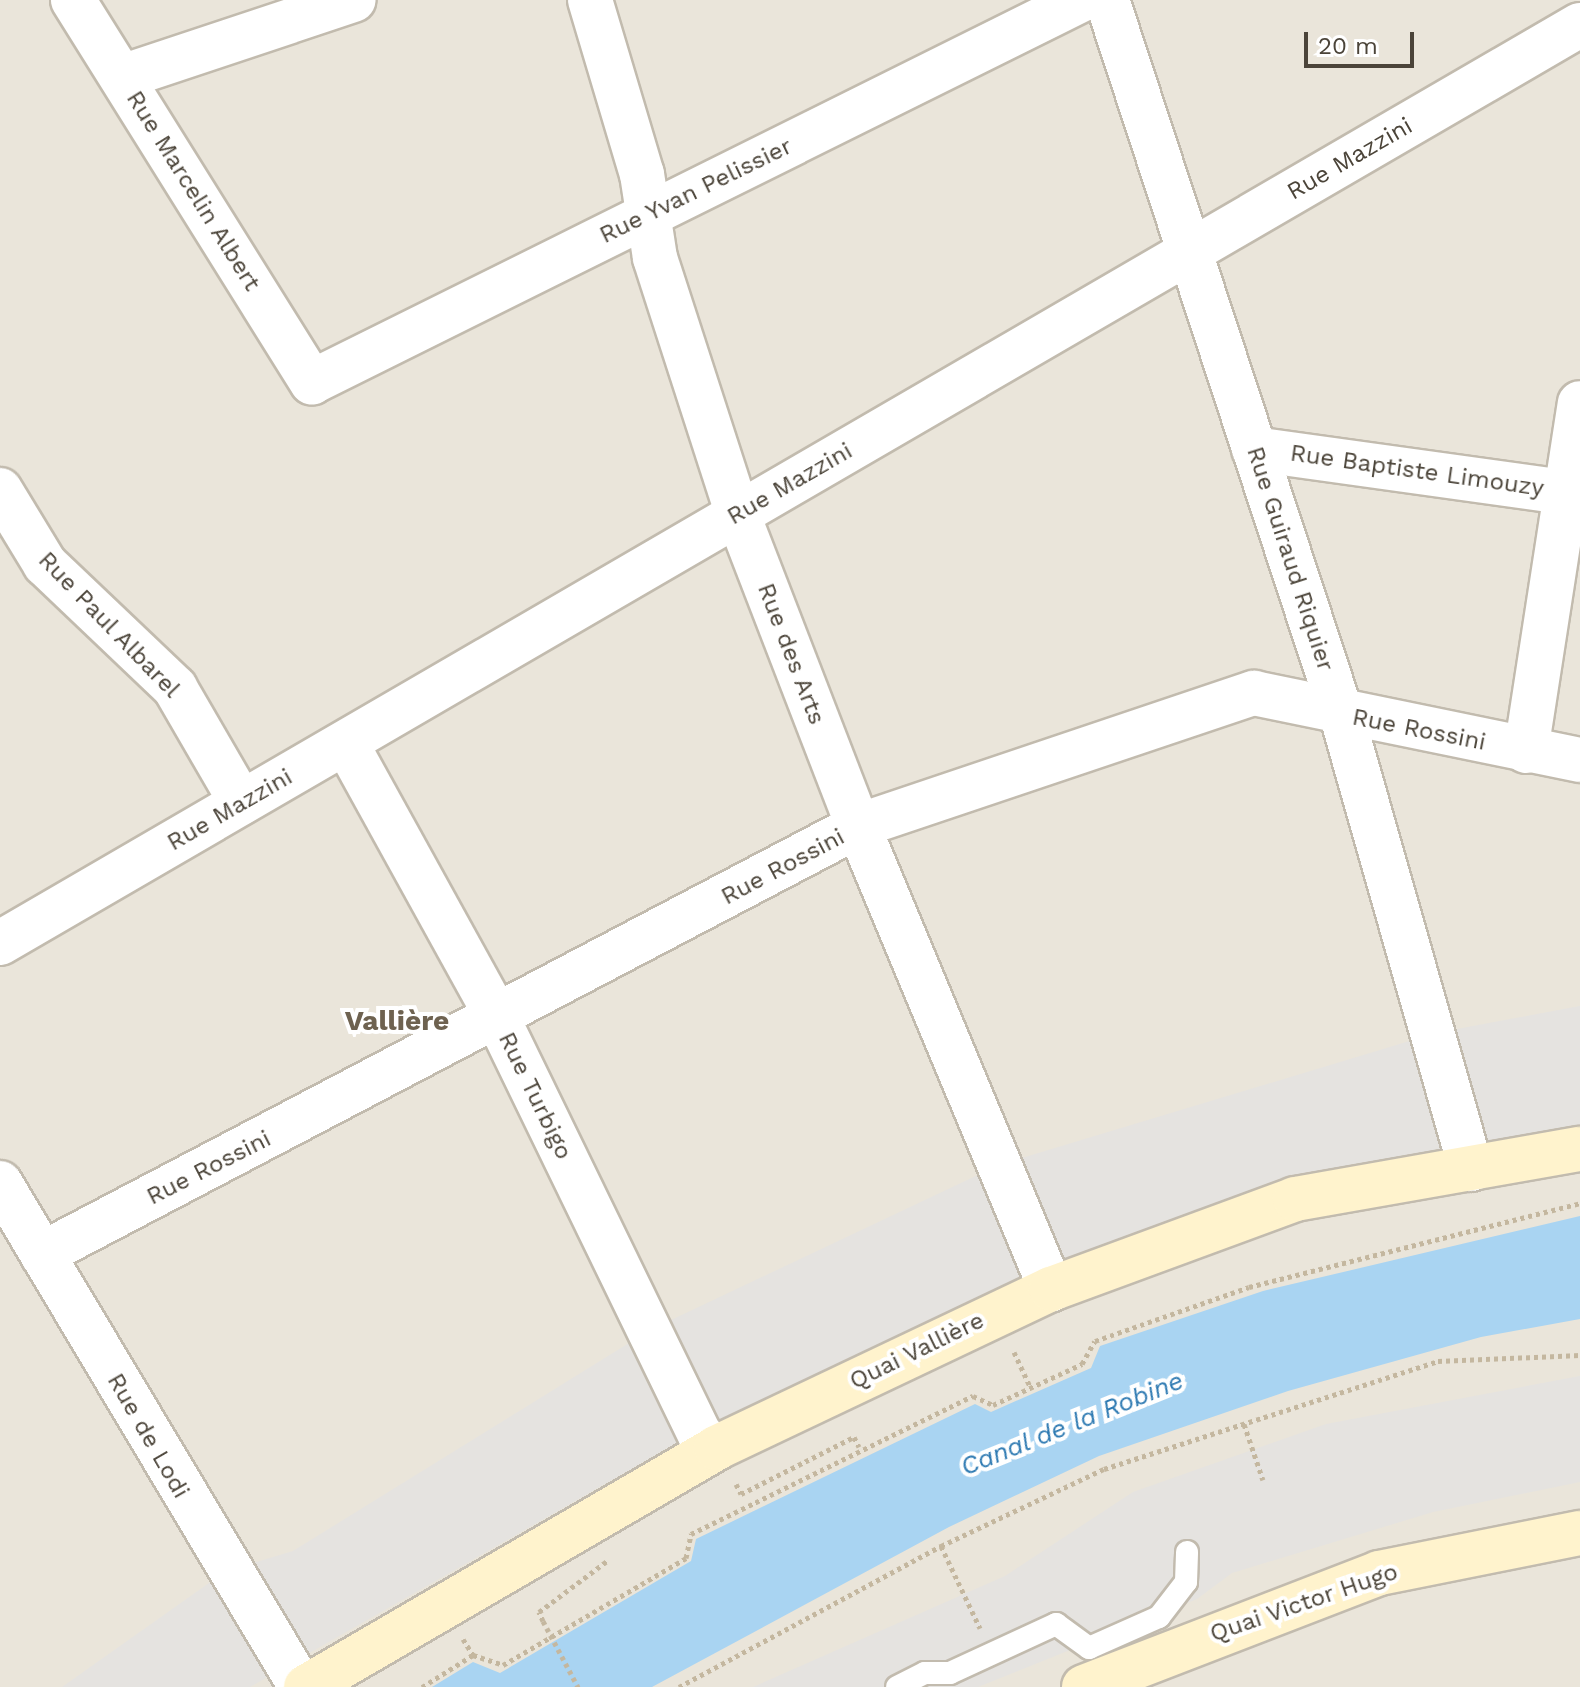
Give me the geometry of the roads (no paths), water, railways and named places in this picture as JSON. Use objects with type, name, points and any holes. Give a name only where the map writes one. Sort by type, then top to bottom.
[{"type":"street","name":"Rue Marcelin Albert","points":[[73,0],[312,382]]},
{"type":"street","points":[[122,77],[354,0]]},
{"type":"street","name":"Rue des Arts","points":[[590,0],[642,174],[647,216],[738,515],[858,826],[1051,1289]]},
{"type":"street","name":"Rue Yvan Pelissier","points":[[312,382],[1081,0]]},
{"type":"street","name":"Rue Guiraud Riquier","points":[[1107,0],[1342,716],[1471,1169]]},
{"type":"street","name":"Rue Mazzini","points":[[0,943],[241,802],[347,745],[1580,25]]},
{"type":"street","points":[[1526,751],[1573,493],[1580,403]]},
{"type":"street","name":"Rue Baptiste Limouzy","points":[[1254,449],[1573,493]]},
{"type":"street","name":"Rue Paul Albarel","points":[[0,490],[45,564],[175,688],[241,802]]},
{"type":"street","name":"Rue Rossini","points":[[42,1254],[498,1019],[858,826],[1254,693],[1342,716],[1580,760]]},
{"type":"street","name":"Rue Turbigo","points":[[347,745],[498,1019],[700,1435],[723,1460]]},
{"type":"street","name":"Quai Vallière","points":[[303,1687],[723,1460],[1051,1289],[1295,1199],[1580,1149]]},
{"type":"street","name":"Rue de Lodi","points":[[0,1183],[252,1611],[303,1687]]},
{"type":"street","name":"Quai Victor Hugo","points":[[1091,1685],[1379,1573],[1580,1533]]},
{"type":"lane","points":[[897,1687],[992,1653],[1056,1624],[1089,1648],[1159,1617],[1186,1582],[1187,1552]]},
{"type":"water","name":"Canal de la Robine","points":[[1580,1216],[1580,1319],[1481,1337],[1288,1391],[1099,1456],[949,1527],[652,1687],[432,1687],[473,1662],[500,1673],[691,1561],[696,1539],[975,1404],[991,1412],[1091,1368],[1100,1346],[1263,1291]]},
{"type":"district","name":"Vallière","points":[[397,1021]]}]
